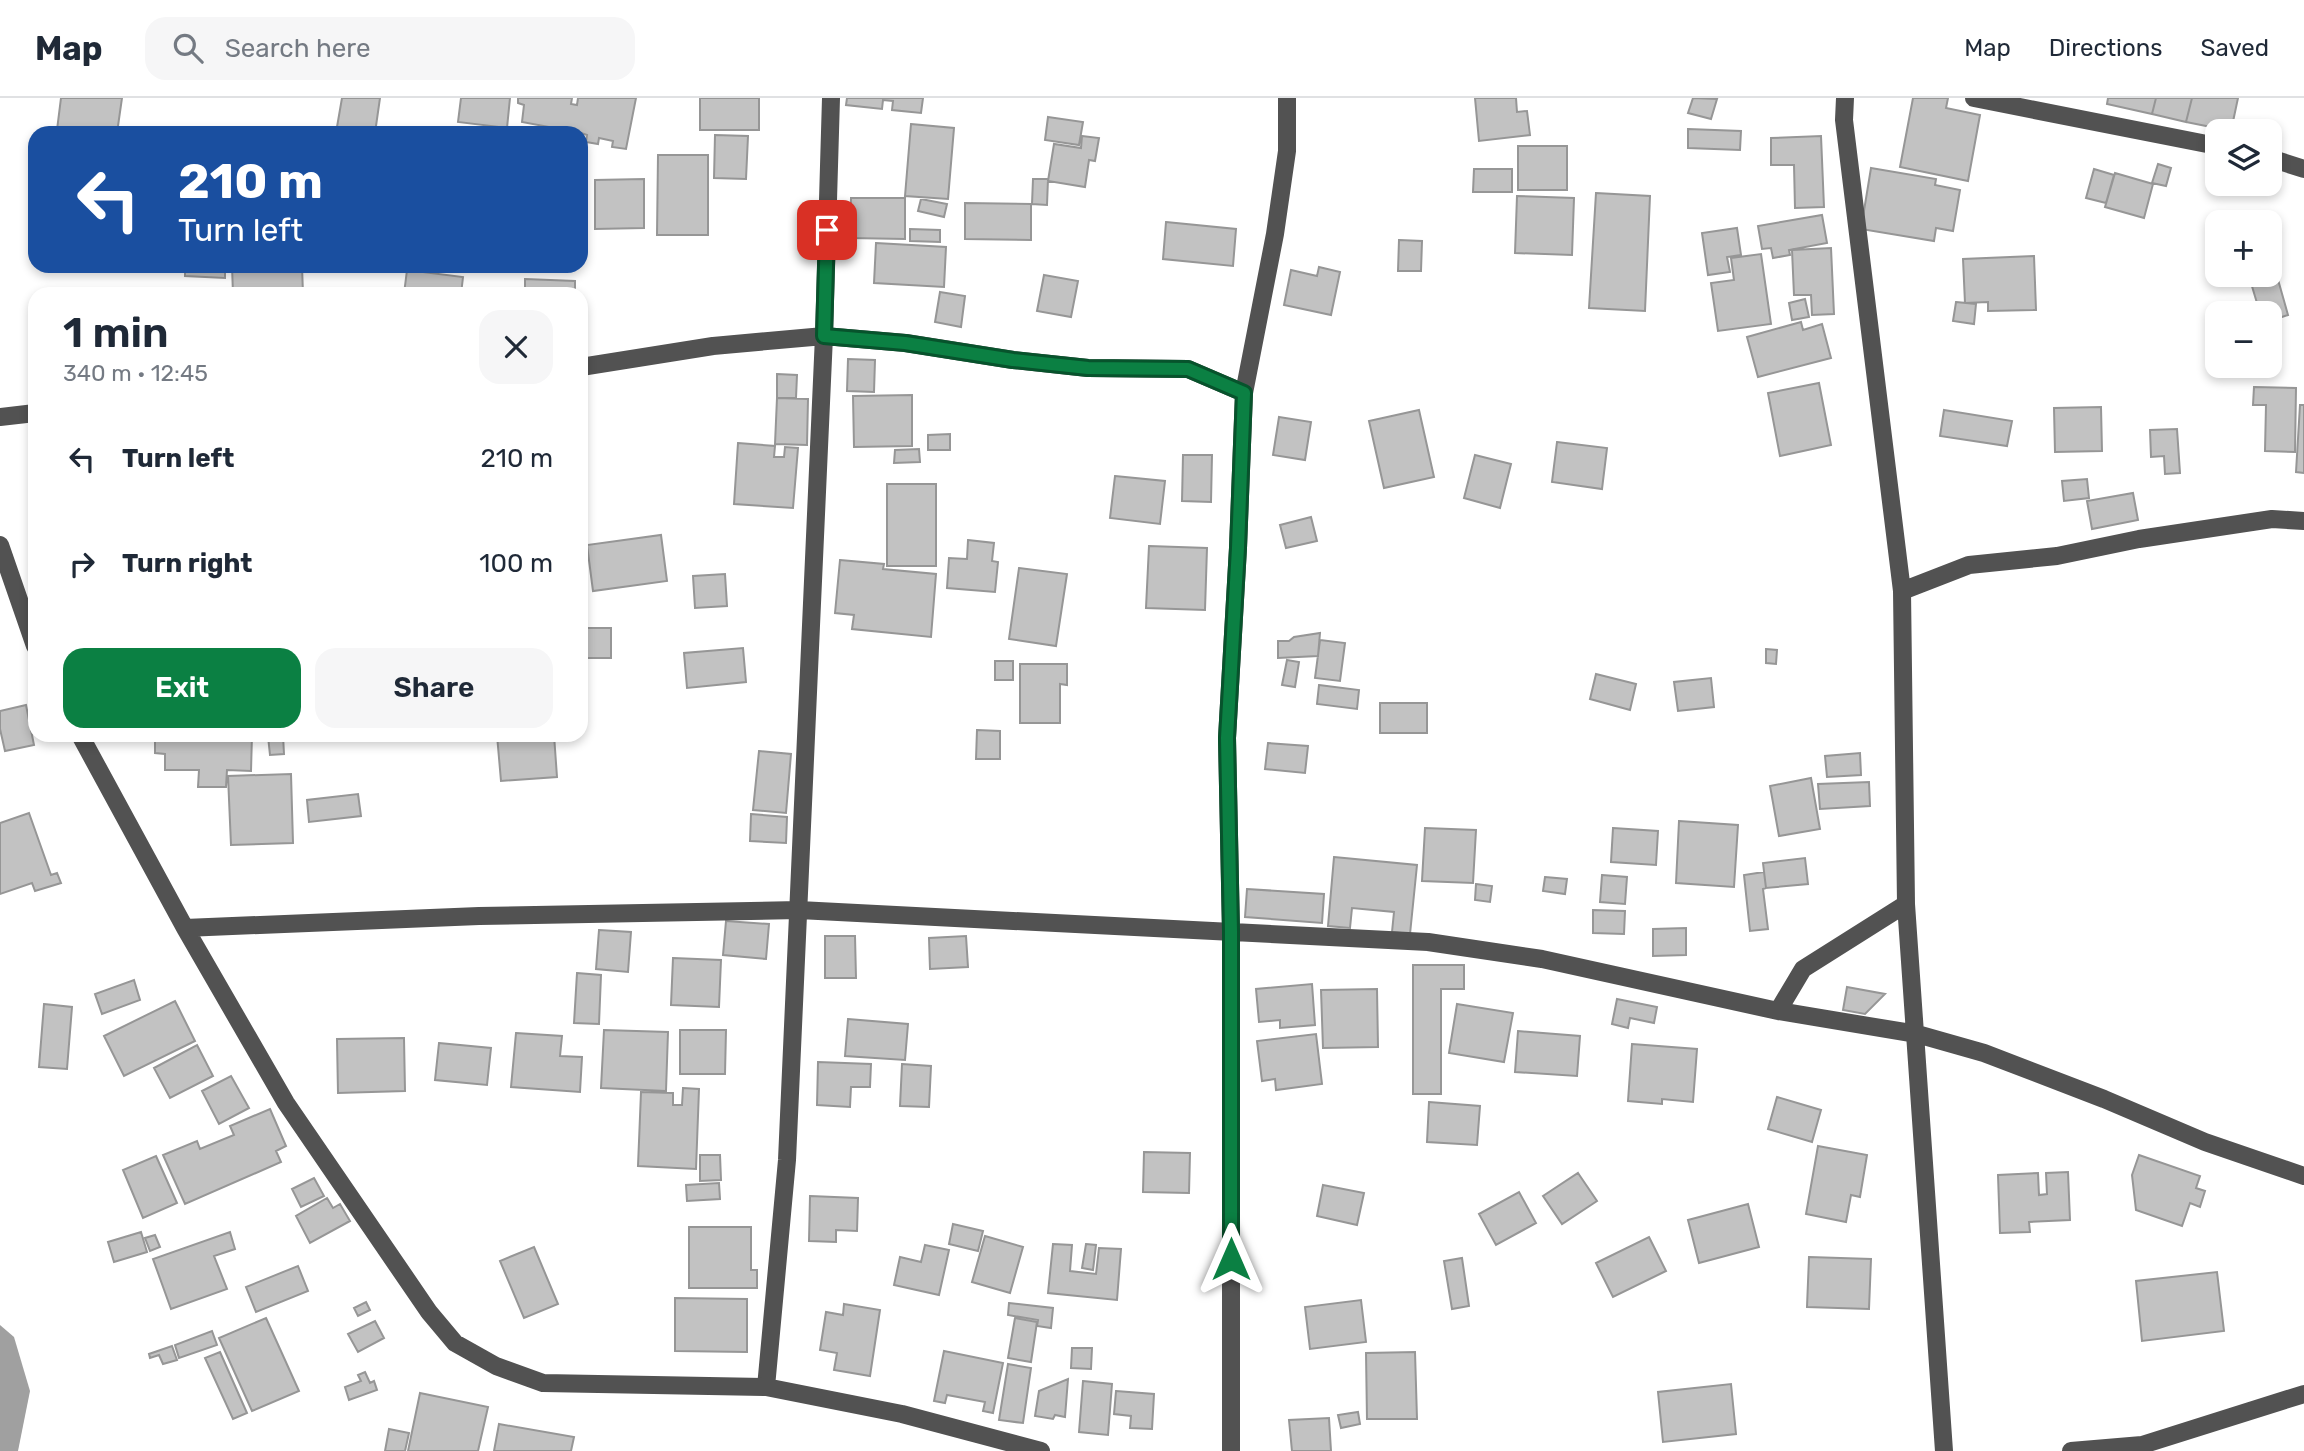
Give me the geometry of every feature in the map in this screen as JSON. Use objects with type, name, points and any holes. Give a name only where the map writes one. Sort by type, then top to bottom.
[{"type":"street","points":[[766,1387],[788,1160],[824,336],[831,98]]},
{"type":"street","points":[[1231,1451],[1231,931],[1227,738],[1244,393],[1275,234],[1287,151],[1287,98]]},
{"type":"street","points":[[1844,98],[1844,120],[1902,591],[1906,904],[1944,1451]]},
{"type":"street","points":[[1974,98],[2205,144]]},
{"type":"street","points":[[2282,162],[2304,169]]},
{"type":"street","points":[[588,366],[713,346],[824,336],[905,343],[1013,360],[1088,368],[1188,369],[1244,393]]},
{"type":"street","points":[[0,417],[28,415]]},
{"type":"street","points":[[1902,591],[1969,565],[2057,556],[2139,538],[2272,519],[2304,521]]},
{"type":"street","points":[[0,545],[28,626]]},
{"type":"street","points":[[84,742],[185,928],[286,1102],[429,1312],[455,1343],[496,1366],[543,1383],[766,1387],[902,1414],[1041,1451]]},
{"type":"street","points":[[1778,1011],[1804,969],[1906,904]]},
{"type":"street","points":[[185,928],[480,915],[799,909],[1428,943],[1542,959],[1778,1011],[1917,1034],[1984,1053],[2104,1098],[2205,1142],[2304,1176]]},
{"type":"street","points":[[2071,1451],[2142,1444],[2304,1394]]},
{"type":"shaded area","points":[[0,1325],[14,1337],[30,1391],[18,1451],[0,1451]]},
{"type":"building","points":[[61,98],[122,98],[118,126],[58,126]]},
{"type":"building","points":[[342,98],[380,98],[376,126],[337,126]]},
{"type":"building","points":[[461,98],[510,98],[507,126],[458,122]]},
{"type":"building","points":[[518,98],[572,98],[571,104],[577,105],[578,98],[636,98],[626,149],[612,147],[613,141],[599,138],[598,144],[588,142],[588,126],[543,126],[522,122],[524,105],[518,103]]},
{"type":"building","points":[[700,98],[759,98],[759,130],[700,130]]},
{"type":"building","points":[[847,98],[923,98],[921,113],[892,110],[893,101],[883,100],[882,109],[846,105]]},
{"type":"building","points":[[1475,98],[1516,98],[1517,112],[1527,111],[1530,135],[1479,141]]},
{"type":"building","points":[[1693,98],[1717,99],[1711,119],[1688,113]]},
{"type":"building","points":[[1913,98],[1948,98],[1946,108],[1980,115],[1968,181],[1900,167]]},
{"type":"building","points":[[2108,98],[2156,98],[2152,114],[2107,104]]},
{"type":"building","points":[[2156,98],[2192,98],[2186,122],[2152,114]]},
{"type":"building","points":[[2192,98],[2238,98],[2234,119],[2205,119],[2205,126],[2186,122]]},
{"type":"building","points":[[1048,117],[1083,122],[1079,145],[1045,140]]},
{"type":"building","points":[[911,124],[954,128],[948,199],[905,196]]},
{"type":"building","points":[[1688,129],[1741,131],[1740,150],[1688,148]]},
{"type":"building","points":[[715,135],[748,136],[746,179],[714,178]]},
{"type":"building","points":[[1082,136],[1099,138],[1095,161],[1089,160],[1085,187],[1048,181],[1054,144],[1081,148]]},
{"type":"building","points":[[1821,136],[1824,207],[1795,208],[1794,165],[1771,165],[1771,138]]},
{"type":"building","points":[[1518,146],[1567,146],[1567,190],[1518,190]]},
{"type":"building","points":[[658,155],[708,155],[708,235],[657,235]]},
{"type":"building","points":[[2158,164],[2171,168],[2166,186],[2152,183]]},
{"type":"building","points":[[1871,168],[1936,179],[1935,185],[1960,190],[1953,231],[1936,228],[1934,241],[1861,229]]},
{"type":"building","points":[[1474,169],[1512,169],[1512,192],[1473,192]]},
{"type":"building","points":[[2094,169],[2114,175],[2106,203],[2086,198]]},
{"type":"building","points":[[2115,173],[2153,184],[2144,218],[2105,207]]},
{"type":"building","points":[[644,179],[644,228],[595,229],[595,180]]},
{"type":"building","points":[[1033,179],[1048,179],[1047,205],[1032,204]]},
{"type":"building","points":[[1596,193],[1650,196],[1645,311],[1589,308]]},
{"type":"building","points":[[1517,196],[1574,198],[1572,255],[1515,253]]},
{"type":"building","points":[[851,198],[905,198],[905,239],[850,238]]},
{"type":"building","points":[[921,199],[947,204],[944,217],[918,211]]},
{"type":"building","points":[[965,203],[1031,204],[1031,240],[965,239]]},
{"type":"building","points":[[1822,215],[1827,243],[1789,250],[1790,255],[1773,258],[1771,248],[1762,249],[1758,226]]},
{"type":"building","points":[[1166,222],[1236,229],[1233,266],[1163,259]]},
{"type":"building","points":[[1737,228],[1741,255],[1727,257],[1730,272],[1708,275],[1702,233]]},
{"type":"building","points":[[910,229],[940,230],[940,242],[910,241]]},
{"type":"building","points":[[1399,240],[1422,241],[1421,271],[1398,271]]},
{"type":"building","points":[[876,243],[946,247],[944,287],[874,283]]},
{"type":"building","points":[[1831,248],[1834,314],[1812,315],[1811,295],[1794,295],[1792,250]]},
{"type":"building","points":[[1761,254],[1771,324],[1718,331],[1711,283],[1734,280],[1731,258]]},
{"type":"building","points":[[2034,256],[2036,310],[1988,311],[1988,302],[1965,303],[1963,259]]},
{"type":"building","points":[[1319,267],[1340,272],[1331,315],[1284,305],[1291,270],[1317,276]]},
{"type":"building","points":[[185,273],[225,273],[225,278],[185,276]]},
{"type":"building","points":[[232,273],[302,273],[303,287],[233,287]]},
{"type":"building","points":[[407,273],[463,277],[462,287],[405,287]]},
{"type":"building","points":[[1044,275],[1078,281],[1071,317],[1037,311]]},
{"type":"building","points":[[525,279],[575,281],[575,287],[525,287]]},
{"type":"building","points":[[2252,287],[2280,287],[2288,315],[2282,317],[2282,301],[2256,301]]},
{"type":"building","points":[[940,292],[965,296],[961,327],[935,322]]},
{"type":"building","points":[[1805,299],[1809,317],[1792,320],[1789,303]]},
{"type":"building","points":[[1956,302],[1976,304],[1974,324],[1953,321]]},
{"type":"building","points":[[1801,322],[1803,330],[1822,324],[1831,358],[1758,377],[1747,337]]},
{"type":"building","points":[[848,359],[875,360],[874,392],[847,391]]},
{"type":"building","points":[[777,374],[797,375],[796,398],[777,398]]},
{"type":"building","points":[[1819,383],[1831,445],[1780,456],[1768,393]]},
{"type":"building","points":[[2254,387],[2296,388],[2295,452],[2265,451],[2266,405],[2253,405]]},
{"type":"building","points":[[912,395],[912,446],[854,447],[853,396]]},
{"type":"building","points":[[777,398],[808,399],[807,445],[775,444]]},
{"type":"building","points":[[2300,405],[2304,405],[2304,473],[2296,472]]},
{"type":"building","points":[[2101,407],[2102,451],[2055,452],[2054,408]]},
{"type":"building","points":[[1419,410],[1434,477],[1384,488],[1369,421]]},
{"type":"building","points":[[1944,410],[2012,421],[2007,446],[1940,436]]},
{"type":"building","points":[[1279,417],[1311,422],[1305,460],[1273,455]]},
{"type":"building","points":[[2177,429],[2180,473],[2165,474],[2164,456],[2151,457],[2150,430]]},
{"type":"building","points":[[950,434],[950,450],[928,450],[928,435]]},
{"type":"building","points":[[1557,442],[1607,448],[1602,489],[1552,482]]},
{"type":"building","points":[[738,443],[775,446],[774,457],[784,457],[785,447],[798,448],[793,508],[734,504]]},
{"type":"building","points":[[919,449],[920,462],[894,463],[895,450]]},
{"type":"building","points":[[1183,455],[1212,455],[1211,502],[1182,501]]},
{"type":"building","points":[[1475,455],[1511,464],[1500,508],[1464,498]]},
{"type":"building","points":[[1115,476],[1165,481],[1160,524],[1110,518]]},
{"type":"building","points":[[2087,479],[2089,498],[2064,501],[2062,481]]},
{"type":"building","points":[[887,484],[936,484],[936,566],[887,566]]},
{"type":"building","points":[[2133,493],[2138,520],[2092,529],[2087,501]]},
{"type":"building","points":[[1311,517],[1317,541],[1286,548],[1280,525]]},
{"type":"building","points":[[661,535],[667,581],[593,591],[588,545]]},
{"type":"building","points":[[968,540],[994,543],[992,561],[998,562],[995,592],[947,588],[949,558],[967,559]]},
{"type":"building","points":[[1149,546],[1207,548],[1205,610],[1146,608]]},
{"type":"building","points":[[840,560],[884,564],[883,569],[936,574],[931,637],[852,629],[854,615],[835,613]]},
{"type":"building","points":[[1019,568],[1067,574],[1056,646],[1009,639]]},
{"type":"building","points":[[725,574],[727,606],[695,608],[693,576]]},
{"type":"building","points":[[588,628],[611,628],[611,658],[588,658]]},
{"type":"building","points":[[1320,633],[1318,656],[1278,658],[1278,641]]},
{"type":"building","points":[[1320,640],[1345,643],[1340,681],[1315,678]]},
{"type":"building","points":[[743,648],[746,682],[687,688],[684,653]]},
{"type":"building","points":[[1766,649],[1777,650],[1776,664],[1766,663]]},
{"type":"building","points":[[1287,660],[1299,662],[1295,687],[1282,685]]},
{"type":"building","points":[[995,661],[1013,661],[1013,680],[995,680]]},
{"type":"building","points":[[1020,664],[1067,664],[1067,685],[1060,684],[1060,723],[1020,723]]},
{"type":"building","points":[[1596,674],[1636,684],[1630,710],[1590,699]]},
{"type":"building","points":[[1711,678],[1714,707],[1678,711],[1674,682]]},
{"type":"building","points":[[1319,685],[1359,690],[1357,709],[1317,704]]},
{"type":"building","points":[[1380,703],[1427,703],[1427,733],[1380,733]]},
{"type":"building","points":[[26,705],[28,742],[33,742],[34,745],[5,751],[0,729],[0,711]]},
{"type":"building","points":[[977,730],[1000,731],[1000,759],[976,759]]},
{"type":"building","points":[[155,742],[252,742],[251,771],[227,770],[226,787],[198,787],[199,770],[165,770],[165,754],[155,753]]},
{"type":"building","points":[[269,742],[283,742],[284,754],[270,755]]},
{"type":"building","points":[[498,742],[554,742],[557,777],[501,781]]},
{"type":"building","points":[[1268,743],[1308,746],[1305,773],[1265,769]]},
{"type":"building","points":[[759,751],[791,754],[786,813],[753,810]]},
{"type":"building","points":[[1860,753],[1861,775],[1827,777],[1825,756]]},
{"type":"building","points":[[291,774],[293,843],[231,845],[228,776]]},
{"type":"building","points":[[1811,778],[1820,829],[1779,836],[1770,786]]},
{"type":"building","points":[[1869,782],[1870,806],[1820,809],[1818,784]]},
{"type":"building","points":[[358,794],[361,816],[309,822],[307,800]]},
{"type":"building","points":[[29,813],[51,875],[57,873],[61,883],[35,891],[32,883],[0,894],[0,823]]},
{"type":"building","points":[[751,814],[787,817],[786,843],[750,841]]},
{"type":"building","points":[[1679,821],[1738,825],[1734,887],[1676,883]]},
{"type":"building","points":[[1425,828],[1476,830],[1473,883],[1422,881]]},
{"type":"building","points":[[1613,828],[1658,831],[1656,865],[1611,862]]},
{"type":"building","points":[[1334,857],[1417,865],[1410,934],[1392,932],[1394,912],[1352,908],[1350,928],[1328,926]]},
{"type":"building","points":[[1805,858],[1808,884],[1766,888],[1763,863]]},
{"type":"building","points":[[1764,872],[1766,888],[1763,889],[1768,929],[1750,931],[1744,875]]},
{"type":"building","points":[[1602,875],[1627,877],[1625,904],[1600,902]]},
{"type":"building","points":[[1545,877],[1567,879],[1565,894],[1543,891]]},
{"type":"building","points":[[1476,884],[1492,886],[1490,902],[1475,900]]},
{"type":"building","points":[[1247,889],[1324,894],[1322,923],[1245,917]]},
{"type":"building","points":[[1593,910],[1625,911],[1624,934],[1593,933]]},
{"type":"building","points":[[726,921],[769,924],[766,959],[723,955]]},
{"type":"building","points":[[1686,928],[1686,955],[1653,956],[1653,929]]},
{"type":"building","points":[[599,930],[631,932],[628,972],[596,969]]},
{"type":"building","points":[[825,936],[855,936],[856,978],[825,978]]},
{"type":"building","points":[[966,936],[968,967],[930,969],[929,938]]},
{"type":"building","points":[[673,958],[721,960],[719,1007],[671,1005]]},
{"type":"building","points":[[1413,965],[1464,965],[1464,989],[1441,989],[1441,1094],[1413,1094]]},
{"type":"building","points":[[577,973],[601,975],[599,1024],[574,1023]]},
{"type":"building","points":[[134,980],[140,1000],[102,1014],[95,994]]},
{"type":"building","points":[[1312,984],[1315,1025],[1280,1028],[1280,1020],[1259,1022],[1256,989]]},
{"type":"building","points":[[1847,987],[1885,994],[1865,1014],[1843,1010]]},
{"type":"building","points":[[1377,989],[1378,1047],[1323,1048],[1321,990]]},
{"type":"building","points":[[1617,999],[1657,1007],[1654,1023],[1630,1018],[1628,1028],[1612,1024]]},
{"type":"building","points":[[175,1001],[195,1041],[124,1076],[104,1036]]},
{"type":"building","points":[[44,1004],[72,1007],[67,1069],[39,1067]]},
{"type":"building","points":[[1457,1004],[1513,1013],[1504,1062],[1449,1053]]},
{"type":"building","points":[[848,1019],[908,1024],[905,1060],[845,1056]]},
{"type":"building","points":[[604,1030],[668,1032],[666,1091],[601,1088]]},
{"type":"building","points":[[680,1030],[726,1030],[725,1074],[680,1074]]},
{"type":"building","points":[[1518,1031],[1580,1036],[1577,1076],[1515,1072]]},
{"type":"building","points":[[516,1033],[562,1036],[560,1056],[582,1057],[580,1092],[511,1087]]},
{"type":"building","points":[[1316,1034],[1322,1084],[1276,1090],[1275,1079],[1262,1081],[1257,1041]]},
{"type":"building","points":[[404,1038],[405,1091],[338,1093],[337,1039]]},
{"type":"building","points":[[439,1043],[491,1048],[487,1085],[435,1080]]},
{"type":"building","points":[[1632,1044],[1697,1049],[1693,1102],[1662,1099],[1662,1104],[1628,1101]]},
{"type":"building","points":[[197,1045],[213,1076],[170,1098],[154,1068]]},
{"type":"building","points":[[818,1062],[871,1064],[870,1087],[851,1087],[850,1107],[817,1105]]},
{"type":"building","points":[[902,1064],[931,1066],[929,1107],[900,1106]]},
{"type":"building","points":[[231,1076],[249,1108],[219,1124],[202,1091]]},
{"type":"building","points":[[683,1088],[699,1089],[696,1169],[638,1166],[641,1092],[673,1093],[673,1105],[682,1105]]},
{"type":"building","points":[[1777,1097],[1821,1110],[1812,1142],[1768,1129]]},
{"type":"building","points":[[1429,1102],[1480,1106],[1477,1145],[1427,1142]]},
{"type":"building","points":[[270,1109],[286,1146],[276,1151],[281,1162],[185,1204],[163,1155],[197,1141],[200,1149],[234,1135],[230,1126]]},
{"type":"building","points":[[1818,1146],[1867,1155],[1860,1197],[1851,1195],[1846,1222],[1806,1214]]},
{"type":"building","points":[[1144,1152],[1190,1153],[1189,1193],[1143,1192]]},
{"type":"building","points":[[700,1155],[720,1155],[721,1180],[700,1181]]},
{"type":"building","points":[[2139,1155],[2200,1176],[2196,1188],[2205,1191],[2200,1207],[2190,1203],[2182,1226],[2136,1210],[2132,1175]]},
{"type":"building","points":[[156,1156],[177,1203],[143,1218],[123,1170]]},
{"type":"building","points":[[2068,1172],[2070,1220],[2029,1222],[2030,1232],[2000,1233],[1998,1175],[2038,1173],[2039,1195],[2047,1194],[2046,1173]]},
{"type":"building","points":[[1578,1173],[1597,1201],[1562,1224],[1543,1196]]},
{"type":"building","points":[[314,1178],[324,1196],[301,1207],[292,1189]]},
{"type":"building","points":[[719,1183],[720,1199],[687,1201],[686,1185]]},
{"type":"building","points":[[1323,1185],[1364,1193],[1357,1225],[1317,1216]]},
{"type":"building","points":[[1519,1192],[1536,1223],[1496,1245],[1479,1214]]},
{"type":"building","points":[[810,1196],[858,1198],[857,1231],[836,1230],[836,1242],[809,1241]]},
{"type":"building","points":[[327,1198],[333,1208],[340,1204],[350,1221],[310,1243],[296,1216]]},
{"type":"building","points":[[1748,1204],[1759,1247],[1699,1263],[1688,1220]]},
{"type":"building","points":[[953,1224],[983,1231],[978,1251],[949,1244]]},
{"type":"building","points":[[689,1227],[751,1227],[751,1270],[757,1270],[757,1288],[689,1288]]},
{"type":"building","points":[[141,1232],[147,1252],[114,1262],[108,1242]]},
{"type":"building","points":[[230,1232],[235,1249],[214,1256],[227,1289],[171,1309],[153,1259]]},
{"type":"building","points":[[155,1235],[160,1247],[150,1251],[145,1238]]},
{"type":"building","points":[[985,1236],[1023,1247],[1010,1293],[972,1282]]},
{"type":"building","points":[[1649,1237],[1666,1271],[1613,1297],[1596,1263]]},
{"type":"building","points":[[1053,1244],[1072,1245],[1070,1271],[1096,1274],[1099,1248],[1121,1249],[1117,1300],[1048,1293]]},
{"type":"building","points":[[1086,1244],[1096,1245],[1093,1270],[1082,1268]]},
{"type":"building","points":[[925,1245],[949,1250],[939,1295],[894,1285],[900,1257],[921,1262]]},
{"type":"building","points":[[534,1247],[558,1304],[524,1318],[500,1261]]},
{"type":"building","points":[[1809,1257],[1871,1259],[1869,1309],[1807,1307]]},
{"type":"building","points":[[1462,1258],[1469,1306],[1452,1309],[1444,1261]]},
{"type":"building","points":[[298,1266],[308,1291],[256,1312],[246,1287]]},
{"type":"building","points":[[2217,1272],[2224,1331],[2142,1341],[2136,1281]]},
{"type":"building","points":[[675,1298],[747,1299],[747,1352],[675,1351]]},
{"type":"building","points":[[1361,1300],[1366,1342],[1310,1349],[1305,1307]]},
{"type":"building","points":[[366,1302],[370,1310],[358,1316],[354,1308]]},
{"type":"building","points":[[1009,1303],[1053,1308],[1051,1328],[1037,1326],[1038,1320],[1008,1315]]},
{"type":"building","points":[[844,1304],[880,1310],[870,1376],[834,1370],[837,1353],[820,1350],[826,1312],[843,1315]]},
{"type":"building","points":[[266,1318],[299,1391],[252,1411],[219,1338]]},
{"type":"building","points":[[1015,1318],[1037,1322],[1031,1362],[1008,1358]]},
{"type":"building","points":[[375,1321],[384,1338],[358,1352],[348,1334]]},
{"type":"building","points":[[212,1331],[217,1345],[179,1358],[175,1345]]},
{"type":"building","points":[[172,1346],[177,1360],[163,1364],[159,1355],[150,1358],[149,1354]]},
{"type":"building","points":[[1072,1348],[1092,1348],[1091,1369],[1071,1368]]},
{"type":"building","points":[[944,1351],[1003,1363],[993,1413],[983,1411],[985,1402],[947,1395],[945,1403],[934,1401]]},
{"type":"building","points":[[220,1352],[247,1413],[233,1419],[205,1358]]},
{"type":"building","points":[[1415,1352],[1417,1419],[1367,1419],[1366,1353]]},
{"type":"building","points":[[1008,1364],[1031,1368],[1023,1423],[999,1420]]},
{"type":"building","points":[[365,1372],[370,1383],[374,1381],[377,1390],[349,1400],[345,1387],[361,1381],[358,1375]]},
{"type":"building","points":[[1068,1379],[1065,1417],[1055,1415],[1053,1419],[1035,1416],[1039,1391]]},
{"type":"building","points":[[1083,1381],[1112,1384],[1108,1435],[1079,1432]]},
{"type":"building","points":[[1731,1384],[1736,1434],[1663,1442],[1658,1392]]},
{"type":"building","points":[[1116,1391],[1154,1394],[1152,1429],[1130,1428],[1131,1416],[1114,1414]]},
{"type":"building","points":[[420,1393],[488,1407],[478,1451],[408,1451]]},
{"type":"building","points":[[1358,1412],[1360,1424],[1341,1428],[1338,1415]]},
{"type":"building","points":[[1329,1418],[1331,1451],[1292,1451],[1289,1420]]},
{"type":"building","points":[[499,1424],[574,1437],[571,1451],[494,1451]]},
{"type":"building","points":[[389,1429],[409,1433],[405,1451],[385,1451]]},
{"type":"route","points":[[827,230],[824,336],[905,343],[1013,360],[1088,368],[1188,369],[1244,393],[1227,738],[1231,931],[1231,1259]]}]
